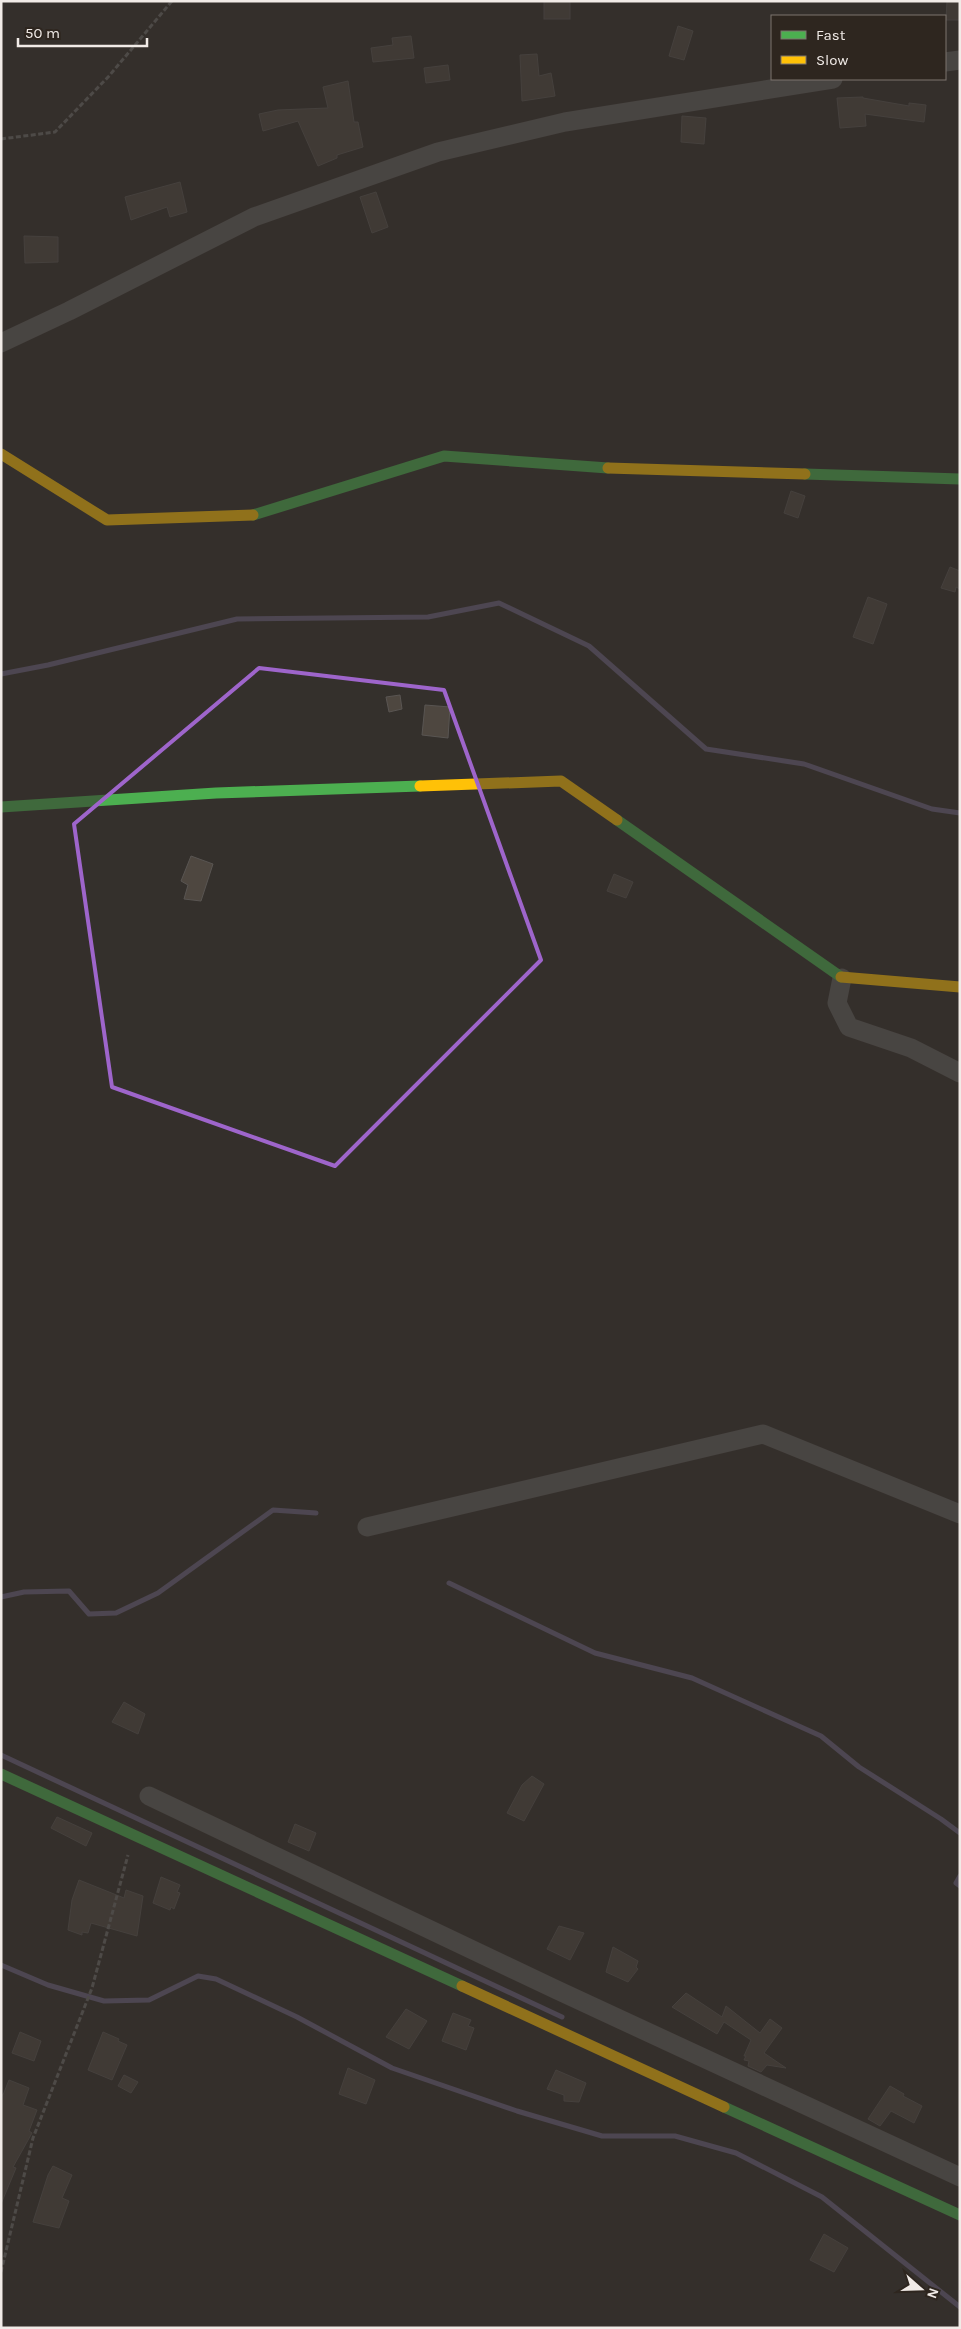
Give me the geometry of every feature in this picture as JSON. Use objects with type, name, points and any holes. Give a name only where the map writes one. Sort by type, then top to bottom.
[{"type":"street","points":[[946,62],[960,60]]},
{"type":"street","points":[[1,344],[254,217],[438,152],[565,122],[827,80]]},
{"type":"street","points":[[1,454],[106,520],[250,516],[444,456],[622,469],[960,479]]},
{"type":"street","points":[[1,807],[216,793],[561,781],[842,978],[960,987]]},
{"type":"street","points":[[842,978],[837,1003],[849,1028],[912,1048],[960,1073]]},
{"type":"street","points":[[367,1527],[763,1434],[960,1514]]},
{"type":"street","points":[[1,1774],[960,2215]]},
{"type":"street","points":[[149,1796],[557,1990],[960,2177]]},
{"type":"path","points":[[1,139],[55,132],[109,76],[172,1]]},
{"type":"path","points":[[1,2272],[33,2138],[92,1988],[134,1835]]},
{"type":"highlighted area","points":[[259,668],[444,690],[541,960],[335,1166],[112,1087],[74,824]]},
{"type":"building","points":[[544,1],[570,1],[570,19],[544,19]]},
{"type":"building","points":[[947,1],[960,1],[960,20],[946,20]]},
{"type":"building","points":[[678,26],[693,31],[684,60],[669,56]]},
{"type":"building","points":[[411,36],[414,58],[373,62],[371,48],[393,45],[392,38]]},
{"type":"building","points":[[537,54],[539,76],[551,73],[555,96],[522,101],[520,55]]},
{"type":"building","points":[[448,65],[450,80],[426,83],[424,68]]},
{"type":"building","points":[[348,81],[354,122],[358,122],[363,147],[337,155],[337,158],[318,166],[298,121],[263,131],[259,114],[278,110],[328,108],[323,87]]},
{"type":"building","points":[[863,97],[909,106],[909,103],[926,105],[924,122],[865,114],[866,126],[840,128],[837,98]]},
{"type":"building","points":[[682,116],[706,118],[704,144],[681,142]]},
{"type":"building","points":[[180,182],[187,212],[170,217],[167,207],[131,220],[125,197]]},
{"type":"building","points":[[376,192],[388,227],[372,233],[360,197]]},
{"type":"building","points":[[24,236],[58,237],[58,262],[25,263]]},
{"type":"building","points":[[791,491],[805,496],[798,518],[784,513]]},
{"type":"building","points":[[950,567],[960,571],[960,589],[956,587],[955,592],[941,588]]},
{"type":"building","points":[[868,597],[887,604],[873,644],[853,637]]},
{"type":"building","points":[[400,695],[402,709],[389,712],[386,697]]},
{"type":"building","points":[[425,705],[450,707],[448,738],[422,735]]},
{"type":"building","points":[[191,856],[213,864],[201,901],[184,899],[188,885],[181,881]]},
{"type":"building","points":[[614,874],[633,882],[626,898],[607,891]]},
{"type":"building","points":[[124,1702],[145,1714],[138,1734],[112,1722]]},
{"type":"building","points":[[532,1776],[544,1784],[524,1821],[507,1813],[522,1785]]},
{"type":"building","points":[[57,1817],[92,1833],[86,1846],[51,1828]]},
{"type":"building","points":[[295,1824],[316,1833],[309,1851],[288,1842]]},
{"type":"building","points":[[161,1877],[180,1885],[177,1892],[180,1893],[174,1909],[171,1907],[170,1910],[153,1903]]},
{"type":"building","points":[[79,1880],[124,1898],[126,1890],[143,1896],[137,1936],[91,1923],[88,1933],[82,1932],[82,1935],[68,1930],[72,1900]]},
{"type":"building","points":[[559,1926],[584,1933],[570,1960],[547,1949]]},
{"type":"building","points":[[613,1947],[638,1961],[636,1967],[638,1969],[628,1982],[606,1972]]},
{"type":"building","points":[[686,1993],[722,2017],[726,2006],[760,2033],[770,2019],[782,2028],[764,2053],[786,2068],[767,2065],[761,2072],[748,2066],[749,2061],[744,2060],[746,2056],[744,2056],[751,2040],[724,2022],[717,2034],[672,2007]]},
{"type":"building","points":[[406,2009],[427,2021],[409,2049],[386,2037]]},
{"type":"building","points":[[453,2013],[471,2020],[468,2026],[474,2028],[466,2050],[442,2041]]},
{"type":"building","points":[[20,2032],[41,2041],[34,2061],[12,2053]]},
{"type":"building","points":[[103,2032],[127,2045],[112,2080],[88,2070]]},
{"type":"building","points":[[348,2068],[375,2080],[366,2104],[339,2094]]},
{"type":"building","points":[[556,2070],[586,2083],[579,2102],[564,2101],[564,2095],[547,2089]]},
{"type":"building","points":[[124,2075],[138,2082],[131,2093],[118,2086]]},
{"type":"building","points":[[9,2080],[29,2088],[23,2105],[37,2110],[29,2131],[32,2133],[13,2167],[16,2168],[1,2204],[1,2095],[3,2095]]},
{"type":"building","points":[[890,2086],[904,2094],[903,2096],[922,2106],[914,2123],[891,2111],[880,2126],[868,2119]]},
{"type":"building","points":[[53,2166],[72,2175],[62,2198],[69,2201],[59,2228],[33,2222],[48,2175]]},
{"type":"building","points":[[824,2234],[848,2248],[834,2272],[810,2260]]},
{"type":"waterway","points":[[1,674],[48,665],[237,619],[428,617],[499,603],[589,646],[706,749],[804,764],[932,809],[960,813]]},
{"type":"waterway","points":[[1,1597],[24,1592],[69,1591],[89,1614],[116,1613],[158,1593],[273,1510],[316,1513]]},
{"type":"waterway","points":[[449,1583],[595,1653],[692,1678],[821,1736],[859,1767],[960,1833]]},
{"type":"waterway","points":[[1,1755],[562,2017]]},
{"type":"waterway","points":[[960,1876],[956,1883],[960,1886]]},
{"type":"waterway","points":[[1,1965],[48,1985],[104,2001],[149,2000],[198,1976],[216,1979],[297,2017],[392,2068],[517,2111],[602,2136],[675,2136],[736,2153],[822,2197],[960,2307]]},
{"type":"traffic: fast","points":[[253,515],[444,456],[608,468]]},
{"type":"traffic: fast","points":[[805,474],[960,479]]},
{"type":"traffic: fast","points":[[1,807],[216,793],[420,786]]},
{"type":"traffic: fast","points":[[617,820],[841,977]]},
{"type":"traffic: fast","points":[[1,1774],[462,1986]]},
{"type":"traffic: fast","points":[[724,2107],[960,2215]]},
{"type":"traffic: slow","points":[[1,454],[107,520],[253,515]]},
{"type":"traffic: slow","points":[[608,468],[805,474]]},
{"type":"traffic: slow","points":[[420,786],[561,781],[617,820]]},
{"type":"traffic: slow","points":[[841,977],[960,987]]},
{"type":"traffic: slow","points":[[462,1986],[724,2107]]}]
